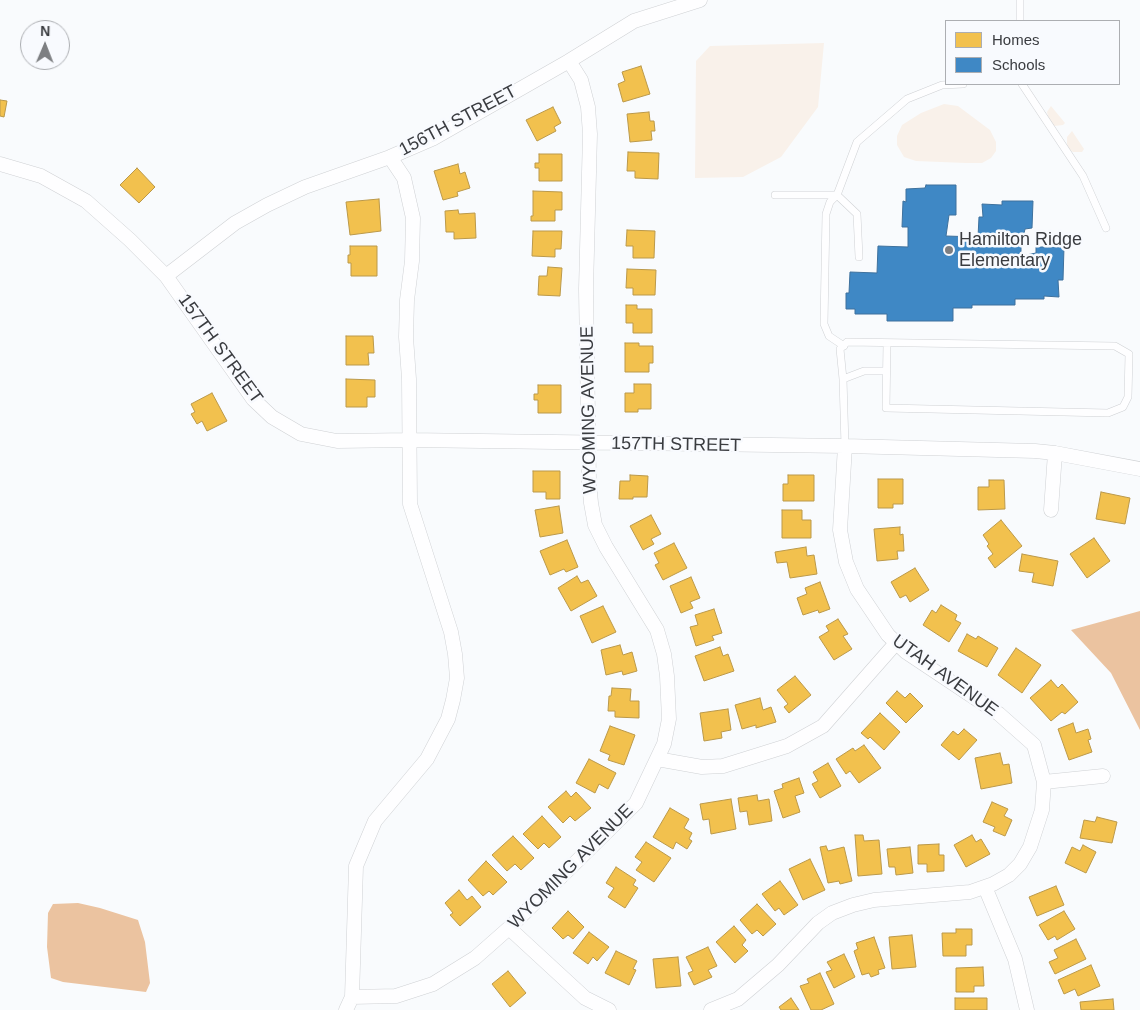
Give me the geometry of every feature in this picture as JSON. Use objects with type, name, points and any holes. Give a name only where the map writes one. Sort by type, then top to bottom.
[{"type":"street","name":"156TH STREET","points":[[166,276],[235,223],[267,205],[304,187],[390,157],[434,138],[569,61],[634,21],[700,0]]},
{"type":"street","name":"WYOMING AVENUE","points":[[352,997],[396,996],[433,984],[475,958],[510,928],[636,803],[664,744],[669,718],[667,676],[664,654],[657,630],[606,547],[596,525],[591,504],[588,481],[586,290],[590,134],[588,107],[581,80],[569,61]]},
{"type":"street","points":[[346,1010],[352,997],[356,866],[375,821],[427,759],[448,720],[456,683],[454,642],[410,504],[409,379],[406,337],[407,300],[412,261],[413,218],[404,178],[390,157]]},
{"type":"street","name":"157TH STREET","points":[[0,164],[41,176],[86,202],[130,240],[166,276],[253,399],[272,417],[301,434],[337,441],[408,440],[589,444],[845,446],[1055,453],[1140,468]]},
{"type":"street","name":"UTAH AVENUE","points":[[711,1010],[738,999],[778,966],[818,923],[832,913],[853,904],[874,900],[970,892],[1009,875],[1020,864],[1025,855],[1037,830],[1042,810],[1044,782],[1034,745],[999,714],[906,652],[888,635],[858,589],[846,562],[840,530],[845,446]]},
{"type":"street","points":[[1051,510],[1055,453]]},
{"type":"street","points":[[657,759],[702,767],[723,766],[787,746],[823,726],[896,643]]},
{"type":"street","points":[[1044,782],[1103,776]]},
{"type":"street","points":[[985,887],[1015,959],[1027,1010]]},
{"type":"street","points":[[510,928],[585,998],[608,1010]]},
{"type":"lane","points":[[1020,0],[1020,20]]},
{"type":"lane","points":[[844,346],[829,336],[824,324],[826,214],[830,202],[837,195],[857,142],[908,100],[945,85]]},
{"type":"lane","points":[[1023,85],[1083,176],[1106,228]]},
{"type":"lane","points":[[775,195],[837,195],[857,214],[859,257]]},
{"type":"lane","points":[[845,446],[840,350],[848,342],[1115,346],[1129,354],[1128,397],[1123,407],[1108,413],[886,408],[886,343]]},
{"type":"lane","points":[[843,380],[864,371],[886,371]]},
{"type":"shaded area","points":[[824,43],[818,107],[781,157],[743,177],[695,178],[696,61],[710,46]]},
{"type":"shaded area","points":[[944,104],[958,106],[990,130],[996,142],[996,151],[991,158],[982,163],[966,163],[916,161],[904,157],[897,145],[897,136],[902,125],[921,113]]},
{"type":"shaded area","points":[[1051,106],[1065,123],[1063,125],[1054,126],[1050,123],[1047,112]]},
{"type":"shaded area","points":[[1072,131],[1084,149],[1082,152],[1073,152],[1069,149],[1067,137]]},
{"type":"shaded area","points":[[1140,611],[1140,730],[1111,673],[1071,630]]},
{"type":"shaded area","points":[[78,903],[138,920],[145,942],[150,983],[146,992],[63,982],[51,978],[47,947],[48,913],[53,904]]},
{"type":"building: Homes","points":[[641,66],[650,94],[623,102],[618,84],[625,81],[622,72]]},
{"type":"building: Homes","points":[[0,100],[7,101],[4,117],[0,116]]},
{"type":"building: Homes","points":[[553,107],[561,123],[554,127],[556,131],[537,141],[526,120]]},
{"type":"building: Homes","points":[[649,112],[650,121],[654,121],[655,131],[651,131],[652,140],[630,142],[627,114]]},
{"type":"building: Homes","points":[[628,152],[659,153],[658,179],[635,178],[635,171],[627,171]]},
{"type":"building: Homes","points":[[539,154],[562,154],[562,181],[539,181],[539,168],[535,168],[535,163],[539,163]]},
{"type":"building: Homes","points":[[458,164],[460,174],[465,172],[470,188],[457,192],[458,196],[443,200],[434,171]]},
{"type":"building: Homes","points":[[137,168],[155,187],[139,203],[120,185]]},
{"type":"building: Homes","points":[[533,191],[562,192],[562,210],[555,210],[555,221],[531,221],[531,216],[533,216]]},
{"type":"building: Homes","points":[[379,199],[381,231],[350,235],[346,202]]},
{"type":"building: Homes","points":[[458,210],[459,214],[475,213],[476,238],[454,239],[454,232],[446,232],[445,211]]},
{"type":"building: Homes","points":[[627,230],[655,231],[654,258],[633,258],[633,246],[626,246]]},
{"type":"building: Homes","points":[[533,231],[562,231],[561,249],[555,249],[555,257],[532,256]]},
{"type":"building: Homes","points":[[350,246],[377,246],[377,276],[351,276],[351,263],[348,263]]},
{"type":"building: Homes","points":[[548,267],[562,268],[560,296],[538,295],[539,276],[547,276]]},
{"type":"building: Homes","points":[[627,269],[656,270],[655,295],[633,295],[633,288],[626,288]]},
{"type":"building: Homes","points":[[626,305],[637,305],[637,309],[652,309],[652,333],[633,333],[633,323],[626,323]]},
{"type":"building: Homes","points":[[346,336],[373,336],[374,353],[368,353],[369,365],[346,365]]},
{"type":"building: Homes","points":[[625,343],[653,346],[653,363],[649,363],[649,372],[625,372]]},
{"type":"building: Homes","points":[[346,379],[375,380],[375,397],[367,397],[367,407],[346,407]]},
{"type":"building: Homes","points":[[634,384],[651,384],[651,409],[625,412],[625,393],[634,393]]},
{"type":"building: Homes","points":[[538,385],[561,385],[561,413],[538,413],[538,400],[534,400],[534,394],[538,394]]},
{"type":"building: Homes","points":[[212,393],[227,421],[207,431],[202,421],[197,424],[191,414],[195,412],[191,404]]},
{"type":"building: Homes","points":[[533,471],[560,471],[560,499],[546,499],[546,492],[533,492]]},
{"type":"building: Homes","points":[[630,475],[648,476],[647,497],[619,499],[620,481],[630,481]]},
{"type":"building: Homes","points":[[788,475],[814,475],[814,501],[783,501],[783,484],[788,484]]},
{"type":"building: Homes","points":[[878,479],[903,479],[903,504],[893,504],[893,508],[878,508]]},
{"type":"building: Homes","points":[[989,480],[1004,480],[1005,509],[978,510],[978,487],[989,487]]},
{"type":"building: Homes","points":[[1101,492],[1130,498],[1125,524],[1096,519]]},
{"type":"building: Homes","points":[[559,506],[563,533],[540,537],[535,510]]},
{"type":"building: Homes","points":[[782,510],[802,510],[802,520],[811,520],[811,538],[782,538]]},
{"type":"building: Homes","points":[[651,515],[661,534],[651,539],[654,544],[643,550],[630,526]]},
{"type":"building: Homes","points":[[1001,520],[1022,546],[995,568],[988,558],[993,554],[987,546],[989,544],[983,535]]},
{"type":"building: Homes","points":[[900,527],[900,535],[903,534],[904,551],[897,551],[898,559],[877,561],[874,529]]},
{"type":"building: Homes","points":[[1094,538],[1110,561],[1087,578],[1070,554]]},
{"type":"building: Homes","points":[[567,540],[578,567],[566,572],[564,569],[550,575],[540,551]]},
{"type":"building: Homes","points":[[674,543],[687,568],[663,580],[655,565],[659,563],[654,553]]},
{"type":"building: Homes","points":[[806,547],[807,556],[814,555],[817,574],[790,578],[787,562],[777,563],[775,552]]},
{"type":"building: Homes","points":[[1022,554],[1058,561],[1053,586],[1032,582],[1034,573],[1019,571]]},
{"type":"building: Homes","points":[[915,568],[929,590],[910,602],[906,595],[900,598],[891,582]]},
{"type":"building: Homes","points":[[577,576],[581,583],[588,580],[597,596],[571,611],[558,588]]},
{"type":"building: Homes","points":[[691,577],[700,598],[690,602],[693,608],[681,613],[670,586]]},
{"type":"building: Homes","points":[[820,582],[830,609],[819,613],[818,610],[803,615],[797,598],[807,594],[805,588]]},
{"type":"building: Homes","points":[[941,605],[957,615],[955,620],[961,623],[949,642],[923,625],[932,610],[936,613]]},
{"type":"building: Homes","points":[[603,606],[616,632],[592,643],[580,616]]},
{"type":"building: Homes","points":[[714,609],[722,633],[712,636],[714,640],[696,646],[690,627],[698,625],[695,615]]},
{"type":"building: Homes","points":[[838,619],[848,634],[843,636],[852,649],[834,660],[819,637],[829,631],[826,626]]},
{"type":"building: Homes","points":[[967,634],[976,639],[978,636],[998,648],[987,667],[958,651]]},
{"type":"building: Homes","points":[[620,645],[623,655],[632,652],[637,671],[623,675],[622,671],[606,675],[601,650]]},
{"type":"building: Homes","points":[[720,647],[723,656],[728,654],[734,671],[704,681],[695,656]]},
{"type":"building: Homes","points":[[1016,648],[1041,665],[1022,693],[998,675]]},
{"type":"building: Homes","points":[[795,676],[811,695],[789,713],[784,707],[788,704],[777,690]]},
{"type":"building: Homes","points":[[1051,680],[1058,688],[1062,684],[1078,702],[1065,714],[1062,712],[1051,721],[1030,698]]},
{"type":"building: Homes","points":[[612,688],[631,689],[630,701],[639,701],[639,718],[615,717],[615,711],[608,711],[609,696],[611,696]]},
{"type":"building: Homes","points":[[897,691],[905,698],[910,693],[923,706],[906,723],[886,703]]},
{"type":"building: Homes","points":[[760,698],[763,710],[771,707],[776,722],[756,728],[756,725],[742,729],[735,705]]},
{"type":"building: Homes","points":[[728,709],[731,730],[721,732],[722,738],[704,741],[700,713]]},
{"type":"building: Homes","points":[[880,713],[900,732],[884,750],[870,737],[868,739],[861,733]]},
{"type":"building: Homes","points":[[1073,723],[1076,733],[1088,729],[1091,739],[1088,740],[1092,752],[1069,760],[1058,729]]},
{"type":"building: Homes","points":[[610,726],[635,735],[624,765],[608,760],[610,755],[600,751]]},
{"type":"building: Homes","points":[[964,729],[977,740],[959,760],[941,745],[953,731],[958,735]]},
{"type":"building: Homes","points":[[864,745],[881,768],[859,783],[850,771],[846,774],[836,759],[853,748],[855,751]]},
{"type":"building: Homes","points":[[1000,753],[1003,765],[1009,764],[1012,783],[981,789],[975,758]]},
{"type":"building: Homes","points":[[589,759],[616,773],[608,789],[599,784],[595,793],[576,783]]},
{"type":"building: Homes","points":[[828,763],[841,786],[820,798],[812,784],[818,781],[813,772]]},
{"type":"building: Homes","points":[[799,778],[804,793],[795,796],[800,812],[783,818],[774,791],[783,788],[782,784]]},
{"type":"building: Homes","points":[[566,791],[571,797],[576,792],[591,808],[575,821],[570,816],[563,823],[548,807]]},
{"type":"building: Homes","points":[[757,795],[758,801],[769,799],[772,821],[749,825],[747,811],[740,812],[738,798]]},
{"type":"building: Homes","points":[[731,799],[736,829],[711,834],[709,819],[703,820],[700,804]]},
{"type":"building: Homes","points":[[992,802],[1008,809],[1004,816],[1012,820],[1005,836],[993,831],[995,827],[983,822]]},
{"type":"building: Homes","points":[[670,808],[689,819],[684,828],[692,833],[689,839],[692,841],[687,849],[676,842],[673,849],[653,837]]},
{"type":"building: Homes","points":[[542,816],[561,837],[549,848],[544,843],[538,849],[523,834]]},
{"type":"building: Homes","points":[[1097,817],[1117,822],[1112,843],[1080,838],[1084,820],[1095,822]]},
{"type":"building: Homes","points":[[855,835],[863,835],[864,841],[879,840],[882,874],[858,876]]},
{"type":"building: Homes","points":[[972,835],[976,842],[981,839],[990,854],[966,867],[954,845]]},
{"type":"building: Homes","points":[[513,836],[534,858],[521,870],[515,864],[507,871],[492,855]]},
{"type":"building: Homes","points":[[646,842],[671,858],[654,882],[636,870],[642,862],[635,857]]},
{"type":"building: Homes","points":[[939,844],[939,855],[944,855],[944,871],[927,872],[927,864],[918,864],[918,845]]},
{"type":"building: Homes","points":[[1083,845],[1096,852],[1086,873],[1065,863],[1072,847],[1080,851]]},
{"type":"building: Homes","points":[[826,846],[828,851],[844,847],[852,881],[840,884],[839,881],[828,883],[820,847]]},
{"type":"building: Homes","points":[[910,847],[913,873],[896,875],[895,867],[889,867],[887,849]]},
{"type":"building: Homes","points":[[810,859],[825,890],[803,900],[789,869]]},
{"type":"building: Homes","points":[[486,861],[507,882],[493,895],[489,891],[483,896],[468,880]]},
{"type":"building: Homes","points":[[616,867],[636,880],[633,885],[638,888],[625,908],[608,897],[614,888],[606,883]]},
{"type":"building: Homes","points":[[780,881],[798,905],[784,915],[779,908],[775,911],[762,894]]},
{"type":"building: Homes","points":[[1056,886],[1064,905],[1037,916],[1029,897]]},
{"type":"building: Homes","points":[[459,890],[467,900],[472,896],[481,907],[460,926],[450,915],[453,913],[445,903]]},
{"type":"building: Homes","points":[[757,904],[776,924],[763,936],[757,930],[752,934],[740,920]]},
{"type":"building: Homes","points":[[568,911],[584,927],[573,939],[568,935],[563,939],[552,928]]},
{"type":"building: Homes","points":[[1064,911],[1075,929],[1057,940],[1055,936],[1048,940],[1039,925]]},
{"type":"building: Homes","points":[[734,926],[746,940],[742,945],[748,951],[735,963],[716,942]]},
{"type":"building: Homes","points":[[956,929],[972,929],[972,945],[966,945],[966,956],[943,956],[942,933],[956,933]]},
{"type":"building: Homes","points":[[589,932],[609,947],[597,961],[593,957],[588,964],[573,953]]},
{"type":"building: Homes","points":[[912,935],[916,967],[892,969],[889,937]]},
{"type":"building: Homes","points":[[874,937],[885,968],[878,970],[879,974],[871,977],[869,973],[862,975],[854,951],[858,949],[856,943]]},
{"type":"building: Homes","points":[[1076,939],[1086,959],[1055,974],[1049,962],[1058,958],[1054,950]]},
{"type":"building: Homes","points":[[708,947],[717,966],[708,970],[712,977],[694,985],[688,973],[693,971],[686,957]]},
{"type":"building: Homes","points":[[616,951],[637,961],[633,969],[636,970],[629,985],[605,973]]},
{"type":"building: Homes","points":[[844,954],[855,977],[834,988],[826,972],[832,970],[827,962]]},
{"type":"building: Homes","points":[[678,957],[681,986],[656,988],[653,959]]},
{"type":"building: Homes","points":[[1091,965],[1100,986],[1078,996],[1075,989],[1064,994],[1058,980]]},
{"type":"building: Homes","points":[[983,967],[984,986],[974,986],[974,992],[956,992],[956,968]]},
{"type":"building: Homes","points":[[508,971],[526,993],[510,1007],[492,984]]},
{"type":"building: Homes","points":[[820,973],[834,1004],[821,1010],[811,1010],[800,986],[809,983],[807,979]]},
{"type":"building: Homes","points":[[791,998],[799,1010],[781,1010],[779,1007]]},
{"type":"building: Homes","points":[[955,998],[987,998],[987,1010],[955,1010]]},
{"type":"building: Homes","points":[[1113,999],[1114,1010],[1081,1010],[1080,1002]]},
{"type":"building: Schools","name":"Hamilton Ridge Elementary","points":[[926,185],[956,185],[956,215],[949,215],[946,236],[978,237],[979,217],[983,217],[982,204],[1002,205],[1002,201],[1033,201],[1032,228],[1025,229],[1021,256],[1036,253],[1036,247],[1064,247],[1063,280],[1058,280],[1059,297],[1044,296],[1044,299],[1015,299],[1015,305],[972,305],[972,308],[953,308],[953,321],[887,321],[887,314],[855,314],[855,309],[846,309],[846,293],[849,293],[850,272],[877,273],[878,246],[908,247],[908,227],[902,227],[903,201],[906,202],[906,189],[925,188]]},
{"type":"place","name":"Hamilton Ridge Elementary","points":[[949,250]]}]
